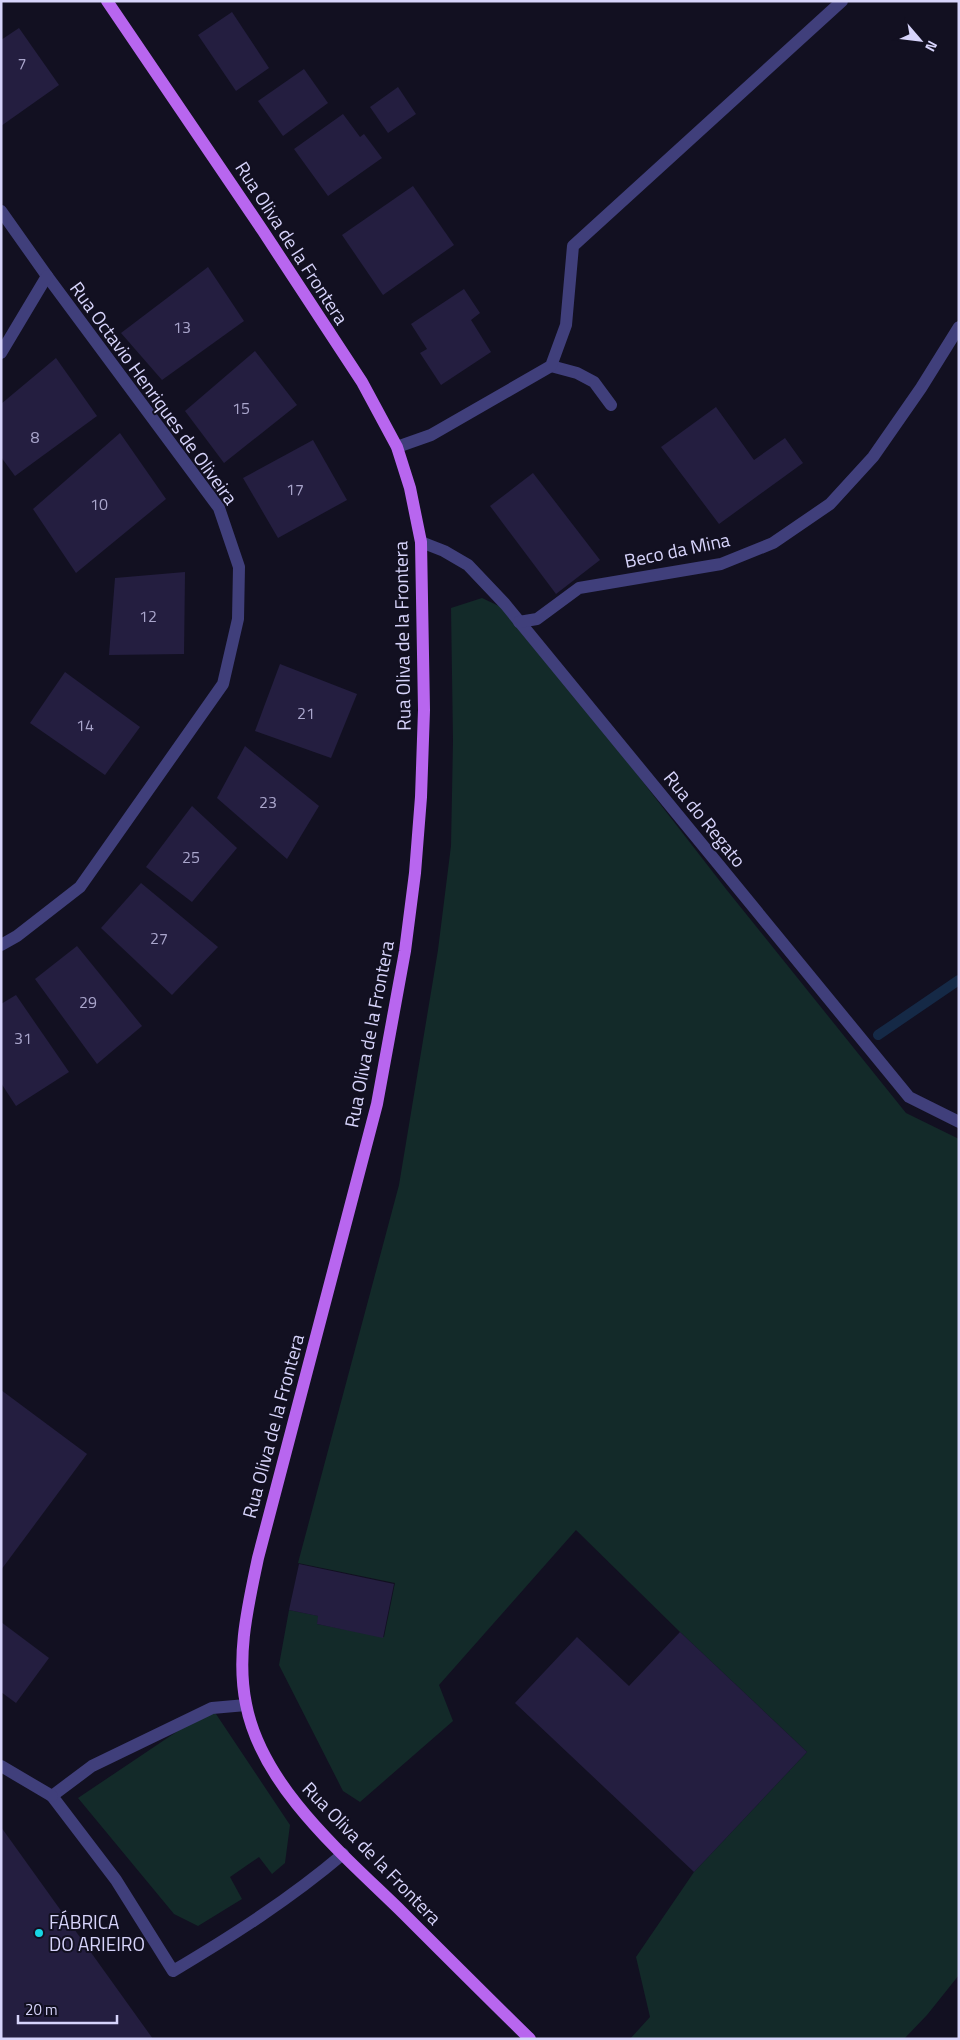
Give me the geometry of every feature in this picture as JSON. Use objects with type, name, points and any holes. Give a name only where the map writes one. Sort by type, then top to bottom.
[{"type":"main road","name":"Rua Oliva de la Frontera","points":[[107,1],[268,238],[362,382],[397,447],[410,488],[421,542],[424,710],[421,797],[415,873],[405,951],[377,1104],[256,1566],[247,1610],[242,1650],[242,1680],[246,1705],[253,1733],[267,1761],[287,1792],[342,1854],[530,2039]]},
{"type":"street","points":[[397,447],[430,435],[551,366],[566,325],[573,246],[842,1]]},
{"type":"street","name":"Rua Octavio Henriques de Oliveira","points":[[1,210],[47,276],[219,508],[239,567],[238,619],[223,684],[80,887],[17,936],[1,945]]},
{"type":"street","points":[[1,353],[47,276]]},
{"type":"street","name":"Beco da Mina","points":[[519,622],[538,619],[579,588],[721,564],[773,543],[830,504],[873,457],[921,388],[959,327]]},
{"type":"street","points":[[551,366],[577,373],[594,382],[611,404]]},
{"type":"street","name":"Rua do Regato","points":[[421,542],[444,551],[468,565],[505,604],[909,1097],[959,1122]]},
{"type":"street","points":[[52,1796],[92,1766],[212,1708],[246,1705]]},
{"type":"street","points":[[1,1766],[52,1796],[116,1880],[173,1971],[231,1937],[307,1884],[342,1854]]},
{"type":"green space","points":[[482,598],[501,607],[519,622],[726,889],[906,1113],[959,1139],[959,1975],[927,2015],[904,2039],[630,2039],[650,2017],[636,1957],[694,1872],[807,1752],[576,1530],[439,1685],[453,1721],[360,1802],[343,1791],[279,1665],[289,1610],[319,1616],[317,1624],[384,1637],[395,1583],[298,1563],[399,1185],[438,950],[451,846],[453,741],[451,608]]},
{"type":"green space","points":[[212,1708],[290,1825],[285,1863],[272,1874],[259,1857],[230,1877],[242,1899],[198,1926],[174,1914],[78,1798]]},
{"type":"building","points":[[232,12],[269,68],[236,91],[198,35]]},
{"type":"building","points":[[19,28],[59,85],[1,126],[1,40]]},
{"type":"building","points":[[304,69],[328,103],[283,136],[258,101]]},
{"type":"building","points":[[398,87],[416,114],[388,133],[370,107]]},
{"type":"building","points":[[343,114],[360,137],[364,134],[382,158],[328,196],[294,149]]},
{"type":"building","points":[[413,186],[454,245],[383,295],[342,235]]},
{"type":"building","points":[[208,267],[244,321],[162,380],[121,333]]},
{"type":"building","points":[[464,289],[480,313],[471,320],[491,352],[441,385],[420,353],[427,349],[411,324]]},
{"type":"building","points":[[255,351],[297,405],[224,463],[185,411]]},
{"type":"building","points":[[56,358],[97,416],[15,476],[1,457],[1,404]]},
{"type":"building","points":[[716,407],[754,460],[785,438],[803,463],[719,524],[661,447]]},
{"type":"building","points":[[120,433],[166,499],[76,573],[33,509]]},
{"type":"building","points":[[313,440],[347,500],[278,538],[243,478]]},
{"type":"building","points":[[533,473],[600,560],[556,594],[490,506]]},
{"type":"building","points":[[185,572],[184,654],[109,655],[115,578]]},
{"type":"building","points":[[280,664],[357,694],[331,758],[255,731]]},
{"type":"building","points":[[65,672],[140,727],[105,775],[30,723]]},
{"type":"building","points":[[245,746],[319,806],[287,859],[217,798]]},
{"type":"building","points":[[192,806],[237,848],[192,902],[146,867]]},
{"type":"building","points":[[141,883],[218,947],[172,995],[101,928]]},
{"type":"building","points":[[77,946],[142,1026],[97,1064],[35,979]]},
{"type":"building","points":[[16,995],[69,1072],[16,1106],[1,1083],[1,1004]]},
{"type":"building","points":[[1,1390],[87,1454],[1,1570]]},
{"type":"building","points":[[299,1564],[394,1584],[383,1638],[317,1624],[318,1616],[289,1610]]},
{"type":"building","points":[[1,1622],[49,1658],[16,1703],[1,1692]]},
{"type":"building","points":[[680,1632],[807,1752],[694,1872],[515,1703],[577,1637],[629,1686]]},
{"type":"building","name":"FÁBRICA DO ARIEIRO","points":[[1,1827],[153,2039],[1,2039]]},
{"type":"waterway","points":[[878,1035],[959,980]]},
{"type":"place","name":"FÁBRICA DO ARIEIRO","points":[[39,1933]]}]
